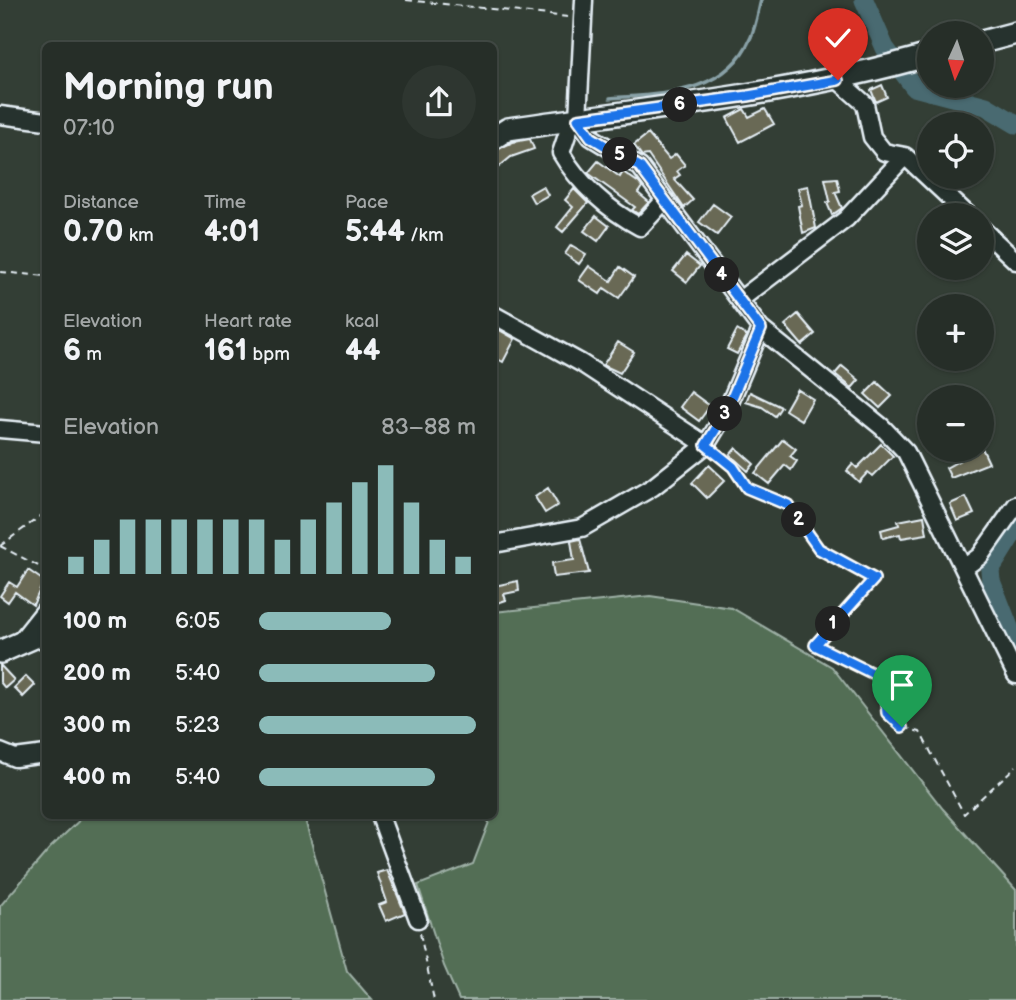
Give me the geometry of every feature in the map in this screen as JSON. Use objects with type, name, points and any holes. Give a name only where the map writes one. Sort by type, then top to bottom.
[{"type":"main road","points":[[994,39],[1016,33]]},
{"type":"main road","points":[[497,136],[508,129],[748,96],[838,80],[917,59]]},
{"type":"main road","points":[[9,648],[42,634]]},
{"type":"street","points":[[584,0],[575,119],[561,153],[573,174],[619,216],[640,227],[666,200]]},
{"type":"street","points":[[838,80],[865,104],[872,138],[884,152],[905,156],[955,203]]},
{"type":"street","points":[[0,115],[42,120]]},
{"type":"street","points":[[575,119],[591,137],[640,167],[761,329],[882,427],[906,452],[1016,675]]},
{"type":"street","points":[[741,299],[846,219],[905,156]]},
{"type":"street","points":[[994,240],[1016,261]]},
{"type":"street","points":[[497,317],[581,363],[706,445]]},
{"type":"street","points":[[497,543],[582,528],[653,487],[706,445],[726,412],[761,329]]},
{"type":"street","points":[[0,429],[42,433]]},
{"type":"street","points":[[964,568],[980,556],[1016,505]]},
{"type":"street","points":[[9,648],[42,613]]},
{"type":"street","points":[[0,752],[15,758],[42,755]]},
{"type":"street","points":[[381,819],[418,919]]},
{"type":"path","points":[[406,0],[583,18]]},
{"type":"path","points":[[0,272],[42,276]]},
{"type":"path","points":[[706,445],[733,467],[747,488],[788,505],[819,549],[874,579],[815,645],[884,679],[887,713],[902,727],[920,732],[964,814],[1016,766]]},
{"type":"path","points":[[42,515],[0,546],[42,568]]},
{"type":"path","points":[[418,919],[434,1000]]},
{"type":"green space","points":[[650,596],[732,608],[832,667],[943,809],[1016,890],[1016,1000],[459,1000],[444,966],[418,885],[473,864],[489,822],[486,819],[497,819],[497,612]]},
{"type":"green space","points":[[81,819],[305,819],[347,971],[372,1000],[0,1000],[0,906],[50,848]]},
{"type":"building","points":[[882,85],[887,97],[876,102],[871,90]]},
{"type":"building","points":[[744,109],[749,117],[765,109],[774,124],[740,142],[727,118]]},
{"type":"building","points":[[648,134],[669,159],[676,154],[685,165],[677,171],[680,175],[674,179],[693,200],[684,208],[648,155],[642,156],[634,145]]},
{"type":"building","points":[[530,139],[534,149],[511,157],[497,169],[497,150],[513,142]]},
{"type":"building","points":[[598,161],[620,177],[623,172],[639,183],[642,187],[638,193],[649,202],[638,214],[632,210],[635,207],[588,173]]},
{"type":"building","points":[[837,178],[840,191],[835,192],[842,208],[832,215],[827,203],[830,201],[825,179]]},
{"type":"building","points":[[543,186],[548,195],[534,203],[529,194]]},
{"type":"building","points":[[808,186],[816,228],[803,233],[798,188]]},
{"type":"building","points":[[574,189],[588,203],[563,232],[557,227],[573,207],[565,200]]},
{"type":"building","points":[[713,204],[731,217],[717,235],[699,222]]},
{"type":"building","points":[[596,216],[609,226],[598,241],[584,231]]},
{"type":"building","points":[[571,245],[586,254],[579,264],[565,254]]},
{"type":"building","points":[[686,255],[700,266],[687,282],[673,271]]},
{"type":"building","points":[[589,266],[611,281],[620,267],[634,277],[619,298],[604,288],[600,294],[579,280]]},
{"type":"building","points":[[798,314],[815,334],[802,345],[785,325]]},
{"type":"building","points":[[497,329],[515,339],[503,362],[497,359]]},
{"type":"building","points":[[737,330],[747,336],[737,354],[727,349]]},
{"type":"building","points":[[618,342],[634,352],[620,373],[603,365]]},
{"type":"building","points":[[842,366],[859,380],[852,388],[835,374]]},
{"type":"building","points":[[877,382],[892,396],[880,408],[865,394]]},
{"type":"building","points":[[797,389],[813,399],[801,420],[785,410]]},
{"type":"building","points":[[691,392],[710,406],[699,421],[680,407]]},
{"type":"building","points":[[750,392],[781,407],[775,416],[762,407],[746,402]]},
{"type":"building","points":[[783,439],[796,449],[790,456],[797,461],[791,470],[785,465],[769,484],[755,473]]},
{"type":"building","points":[[881,444],[893,456],[873,476],[868,472],[859,482],[847,471],[853,464],[857,468]]},
{"type":"building","points":[[736,448],[754,464],[748,471],[730,455]]},
{"type":"building","points":[[957,462],[989,463],[951,478],[946,468]]},
{"type":"building","points":[[709,465],[725,480],[707,498],[692,483]]},
{"type":"building","points":[[548,488],[558,505],[545,513],[535,497]]},
{"type":"building","points":[[966,497],[974,514],[957,521],[950,504]]},
{"type":"building","points":[[924,516],[927,534],[901,538],[900,534],[883,538],[881,530],[899,525],[898,521]]},
{"type":"building","points":[[580,539],[589,573],[554,577],[552,563],[574,560],[571,541]]},
{"type":"building","points":[[28,570],[42,580],[33,605],[15,592],[8,602],[0,596],[9,582],[17,587]]},
{"type":"building","points":[[518,581],[519,591],[504,594],[506,600],[497,603],[497,585]]},
{"type":"building","points":[[0,665],[14,680],[5,688],[0,682]]},
{"type":"building","points":[[26,676],[35,685],[23,697],[14,688]]},
{"type":"building","points":[[387,870],[405,913],[386,921],[379,905],[387,902],[377,873]]},
{"type":"waterway","points":[[610,98],[691,88],[726,70],[740,56],[751,37],[761,0]]},
{"type":"waterway","points":[[864,0],[885,48],[914,87],[986,106],[1016,124]]},
{"type":"waterway","points":[[1016,528],[990,570],[991,581],[1016,645]]},
{"type":"route","points":[[838,80],[748,96],[578,119],[591,137],[640,167],[761,329],[726,412],[706,445],[733,467],[747,488],[788,505],[819,549],[874,579],[815,645],[884,679],[887,713],[902,727]]}]
